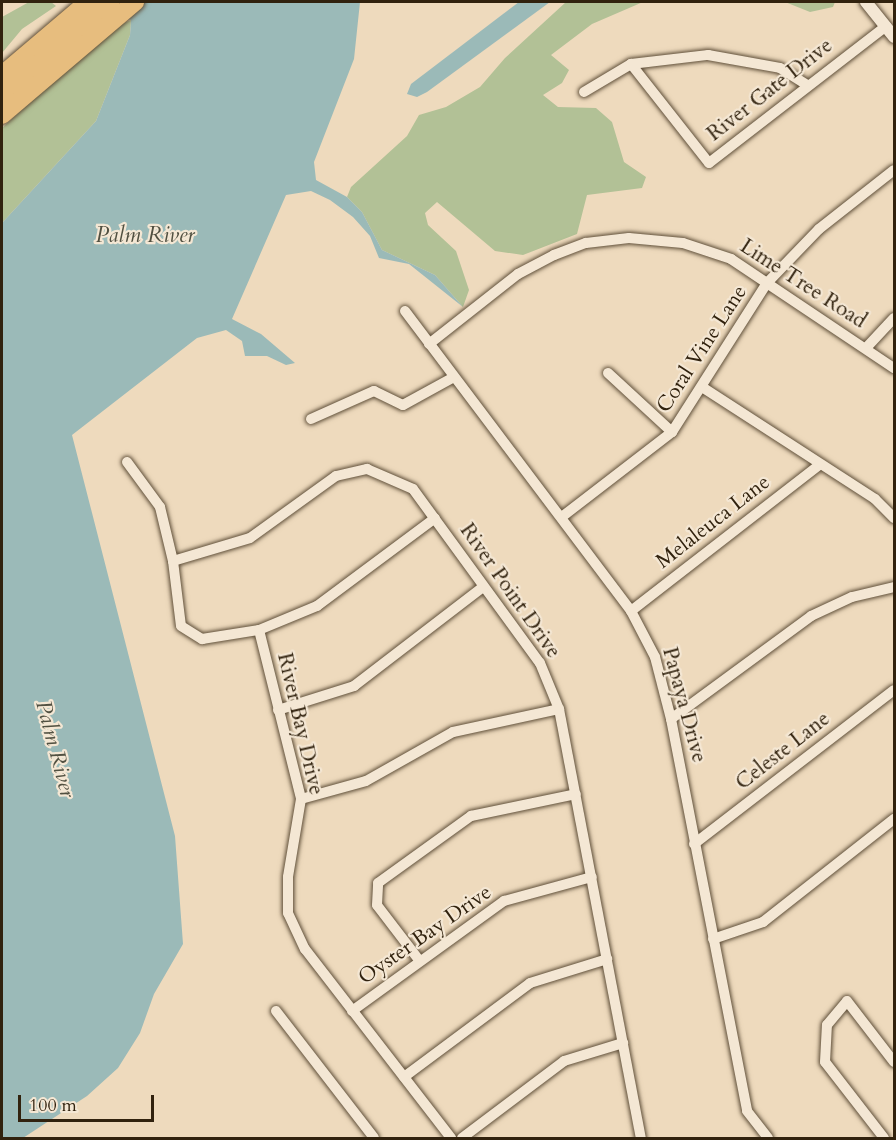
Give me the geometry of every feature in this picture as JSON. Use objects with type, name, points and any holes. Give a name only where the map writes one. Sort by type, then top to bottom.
[{"type":"highway","points":[[2,95],[111,2]]},
{"type":"highway","points":[[2,116],[108,22],[135,2]]},
{"type":"highway","points":[[2,75],[84,5]]},
{"type":"street","points":[[867,2],[894,38]]},
{"type":"street","name":"River Gate Drive","points":[[631,64],[709,163],[886,26]]},
{"type":"street","points":[[584,92],[631,64],[708,55],[780,68],[807,85]]},
{"type":"street","name":"Coral Vine Lane","points":[[562,516],[672,432],[767,283],[819,229],[894,170]]},
{"type":"street","name":"Lime Tree Road","points":[[429,344],[519,274],[586,243],[630,238],[683,243],[731,259],[894,368]]},
{"type":"street","name":"Papaya Drive","points":[[405,312],[562,516],[631,611],[655,657],[671,719],[747,1111],[768,1138]]},
{"type":"street","points":[[866,348],[894,318]]},
{"type":"street","points":[[608,374],[672,432]]},
{"type":"street","points":[[311,419],[374,391],[403,405],[454,377]]},
{"type":"street","points":[[702,387],[819,465],[875,499],[894,518]]},
{"type":"street","name":"River Bay Drive","points":[[127,462],[160,507],[173,561],[181,627],[202,639],[259,630],[301,799],[288,877],[288,913],[304,949],[451,1138]]},
{"type":"street","name":"Melaleuca Lane","points":[[631,611],[819,465]]},
{"type":"street","name":"River Point Drive","points":[[173,561],[250,538],[336,476],[367,470],[413,489],[540,663],[559,709],[623,1043],[636,1128],[641,1138]]},
{"type":"street","points":[[259,630],[317,606],[435,518]]},
{"type":"street","points":[[278,711],[354,686],[483,586]]},
{"type":"street","points":[[671,719],[811,616],[852,597],[894,587]]},
{"type":"street","name":"Celeste Lane","points":[[694,844],[894,690]]},
{"type":"street","points":[[301,799],[366,781],[453,732],[559,709]]},
{"type":"street","points":[[419,960],[377,905],[378,883],[471,816],[576,794]]},
{"type":"street","points":[[713,939],[763,922],[894,819]]},
{"type":"street","name":"Oyster Bay Drive","points":[[352,1011],[419,960],[504,901],[592,877]]},
{"type":"street","points":[[404,1077],[530,982],[607,959]]},
{"type":"street","points":[[885,1138],[825,1062],[827,1025],[848,1001],[894,1062]]},
{"type":"street","points":[[276,1011],[374,1138]]},
{"type":"street","points":[[462,1138],[564,1061],[623,1043]]},
{"type":"street","points":[[631,1138],[636,1128]]},
{"type":"green space","points":[[29,2],[51,2],[56,6],[22,29],[2,53],[2,17]]},
{"type":"green space","points":[[566,2],[643,2],[592,24],[551,55],[569,70],[562,83],[543,95],[558,107],[596,108],[612,122],[624,162],[646,177],[642,188],[587,195],[577,234],[523,255],[495,251],[437,202],[425,213],[428,225],[456,251],[469,290],[463,307],[435,275],[382,250],[362,212],[347,197],[351,187],[407,136],[419,115],[446,107],[480,87],[505,58]]},
{"type":"green space","points":[[785,2],[835,2],[833,7],[810,12]]},
{"type":"green space","points":[[131,20],[130,35],[96,121],[2,223],[2,128],[111,29]]},
{"type":"water","name":"Palm River","points":[[111,2],[360,2],[354,59],[314,162],[316,180],[347,197],[362,212],[382,250],[435,275],[463,307],[409,264],[379,258],[370,236],[353,217],[330,200],[311,191],[286,195],[232,319],[261,334],[295,363],[286,365],[267,356],[245,356],[242,341],[226,330],[197,338],[72,435],[175,836],[183,944],[154,994],[140,1033],[118,1068],[87,1096],[23,1138],[2,1138],[2,223],[96,121],[130,35],[131,20],[111,13]]},
{"type":"water","points":[[519,2],[550,2],[427,92],[417,97],[407,94],[411,84]]}]
